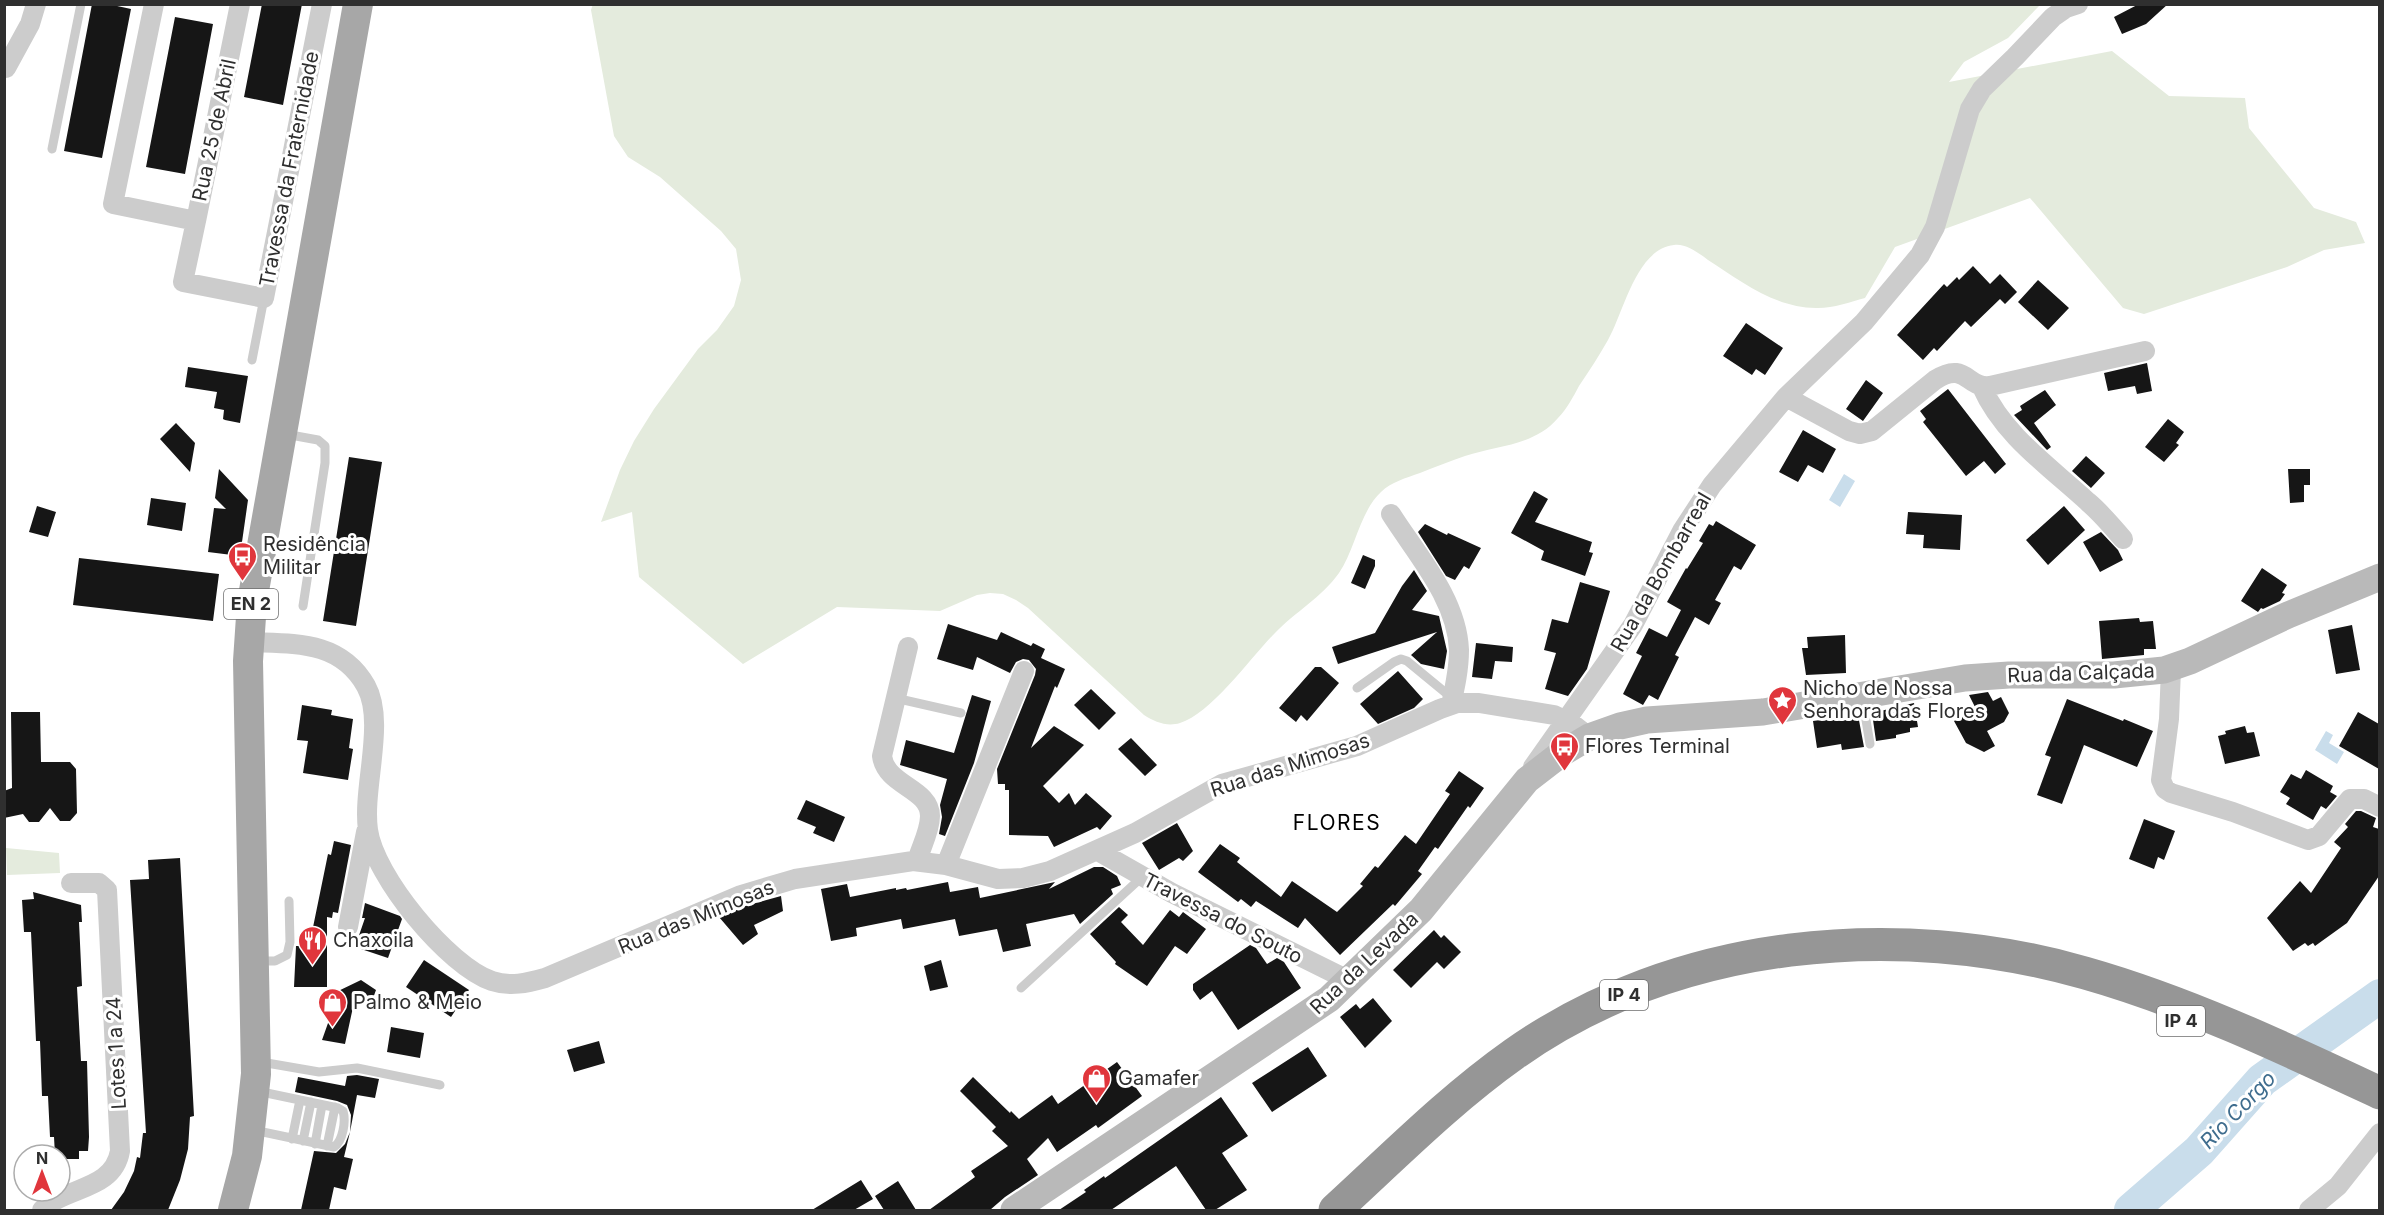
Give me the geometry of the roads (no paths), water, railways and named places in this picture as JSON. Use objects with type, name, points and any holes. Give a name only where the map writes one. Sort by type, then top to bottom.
[{"type":"highway","name":"IP 4","points":[[1335,1210],[1464,1094],[1514,1054],[1569,1021],[1627,993],[1685,971],[1745,957],[1798,949],[1854,945],[1920,945],[1975,958],[2164,1015],[2232,1041],[2379,1108]]},
{"type":"highway","name":"IP 4","points":[[1359,1210],[1487,1094],[1543,1053],[1594,1025],[1651,1001],[1720,980],[1783,966],[1841,960],[1975,958],[2075,970],[2142,992],[2244,1032],[2379,1093]]},
{"type":"main road","name":"EN 2","points":[[233,1210],[245,1165],[251,1130],[255,1076],[249,642],[254,589],[358,4]]},
{"type":"street","points":[[6,68],[30,24],[36,4]]},
{"type":"street","name":"Rua 25 de Abril","points":[[154,4],[113,204],[196,221],[240,4]]},
{"type":"street","name":"Travessa da Fraternidade","points":[[196,221],[183,282],[264,298],[322,4]]},
{"type":"street","name":"Rua da Bombarreal","points":[[1505,806],[1633,625],[1682,531],[1712,485],[1786,397],[1864,322],[1907,272],[1931,236],[1974,99],[2047,21],[2059,12],[2078,4]]},
{"type":"street","points":[[1982,387],[2145,351]]},
{"type":"street","points":[[1786,397],[1849,431],[1860,434],[1876,428],[1935,380],[1947,374],[1964,375],[1982,387],[1992,405],[2018,439],[2092,506],[2123,539]]},
{"type":"street","points":[[1391,514],[1450,610],[1459,649],[1452,702]]},
{"type":"street","name":"Rua da Calçada","points":[[1589,737],[1620,726],[1647,720],[1763,712],[1965,678],[2009,675],[2136,674],[2170,669],[2379,577]]},
{"type":"street","name":"Rua das Mimosas","points":[[249,642],[310,645],[327,650],[343,660],[366,686],[374,714],[367,805],[372,848],[384,872],[433,938],[467,969],[491,981],[508,984],[527,983],[555,975],[759,889],[804,878],[917,861],[946,865],[987,877],[1023,878],[1063,867],[1135,833],[1221,784],[1357,746],[1452,702],[1479,703],[1547,714],[1566,720],[1589,737]]},
{"type":"street","points":[[908,647],[882,760],[892,776],[921,796],[928,807],[929,824],[917,861]]},
{"type":"street","points":[[2170,669],[2169,719],[2161,776],[2162,783],[2168,791],[2179,797],[2233,812],[2308,840],[2317,837],[2350,799],[2364,799],[2379,807]]},
{"type":"street","points":[[946,865],[1024,671]]},
{"type":"street","name":"Rua da Levada","points":[[1014,1210],[1313,1012],[1350,981],[1421,910],[1527,780],[1548,762],[1589,737]]},
{"type":"street","points":[[348,927],[368,826]]},
{"type":"street","name":"Travessa do Souto","points":[[1098,851],[1142,877],[1350,981]]},
{"type":"street","name":"Lotes 1 a 24","points":[[42,1210],[105,1178],[116,1167],[120,1151],[107,890],[99,883],[71,883]]},
{"type":"street","points":[[2309,1210],[2338,1186],[2379,1133]]},
{"type":"lane","points":[[52,148],[81,4]]},
{"type":"lane","points":[[252,360],[264,298]]},
{"type":"lane","points":[[282,434],[318,440],[325,446],[326,454],[303,606]]},
{"type":"lane","points":[[1357,688],[1401,659],[1452,702]]},
{"type":"lane","points":[[1862,696],[1870,744]]},
{"type":"lane","points":[[895,698],[961,713]]},
{"type":"lane","points":[[1021,988],[1142,877]]},
{"type":"lane","points":[[253,961],[275,961],[287,955],[290,942],[289,901]]},
{"type":"lane","points":[[255,1076],[357,1068],[440,1085]]},
{"type":"lane","points":[[251,1130],[315,1144],[337,1146],[344,1113],[335,1107],[300,1100],[255,1076]]},
{"type":"lane","points":[[292,1139],[300,1100]]},
{"type":"lane","points":[[303,1141],[311,1102]]},
{"type":"lane","points":[[315,1144],[322,1105]]},
{"type":"water","points":[[1844,474],[1855,481],[1840,507],[1829,500]]},
{"type":"water","points":[[2326,731],[2333,735],[2329,743],[2344,752],[2337,764],[2315,750]]},
{"type":"waterway","name":"Rio Corgo","points":[[2131,1210],[2199,1151],[2262,1080],[2380,996]]},
{"type":"place","name":"Residência Militar","points":[[242,582]]},
{"type":"place","name":"Nicho de Nossa Senhora das Flores","points":[[1782,726]]},
{"type":"place","name":"Flores Terminal","points":[[1564,772]]},
{"type":"place","name":"Chaxoila","points":[[312,966]]},
{"type":"place","name":"Palmo & Meio","points":[[332,1028]]},
{"type":"place","name":"Gamafer","points":[[1097,1104]]},
{"type":"district","name":"FLORES","points":[[1337,823]]}]
